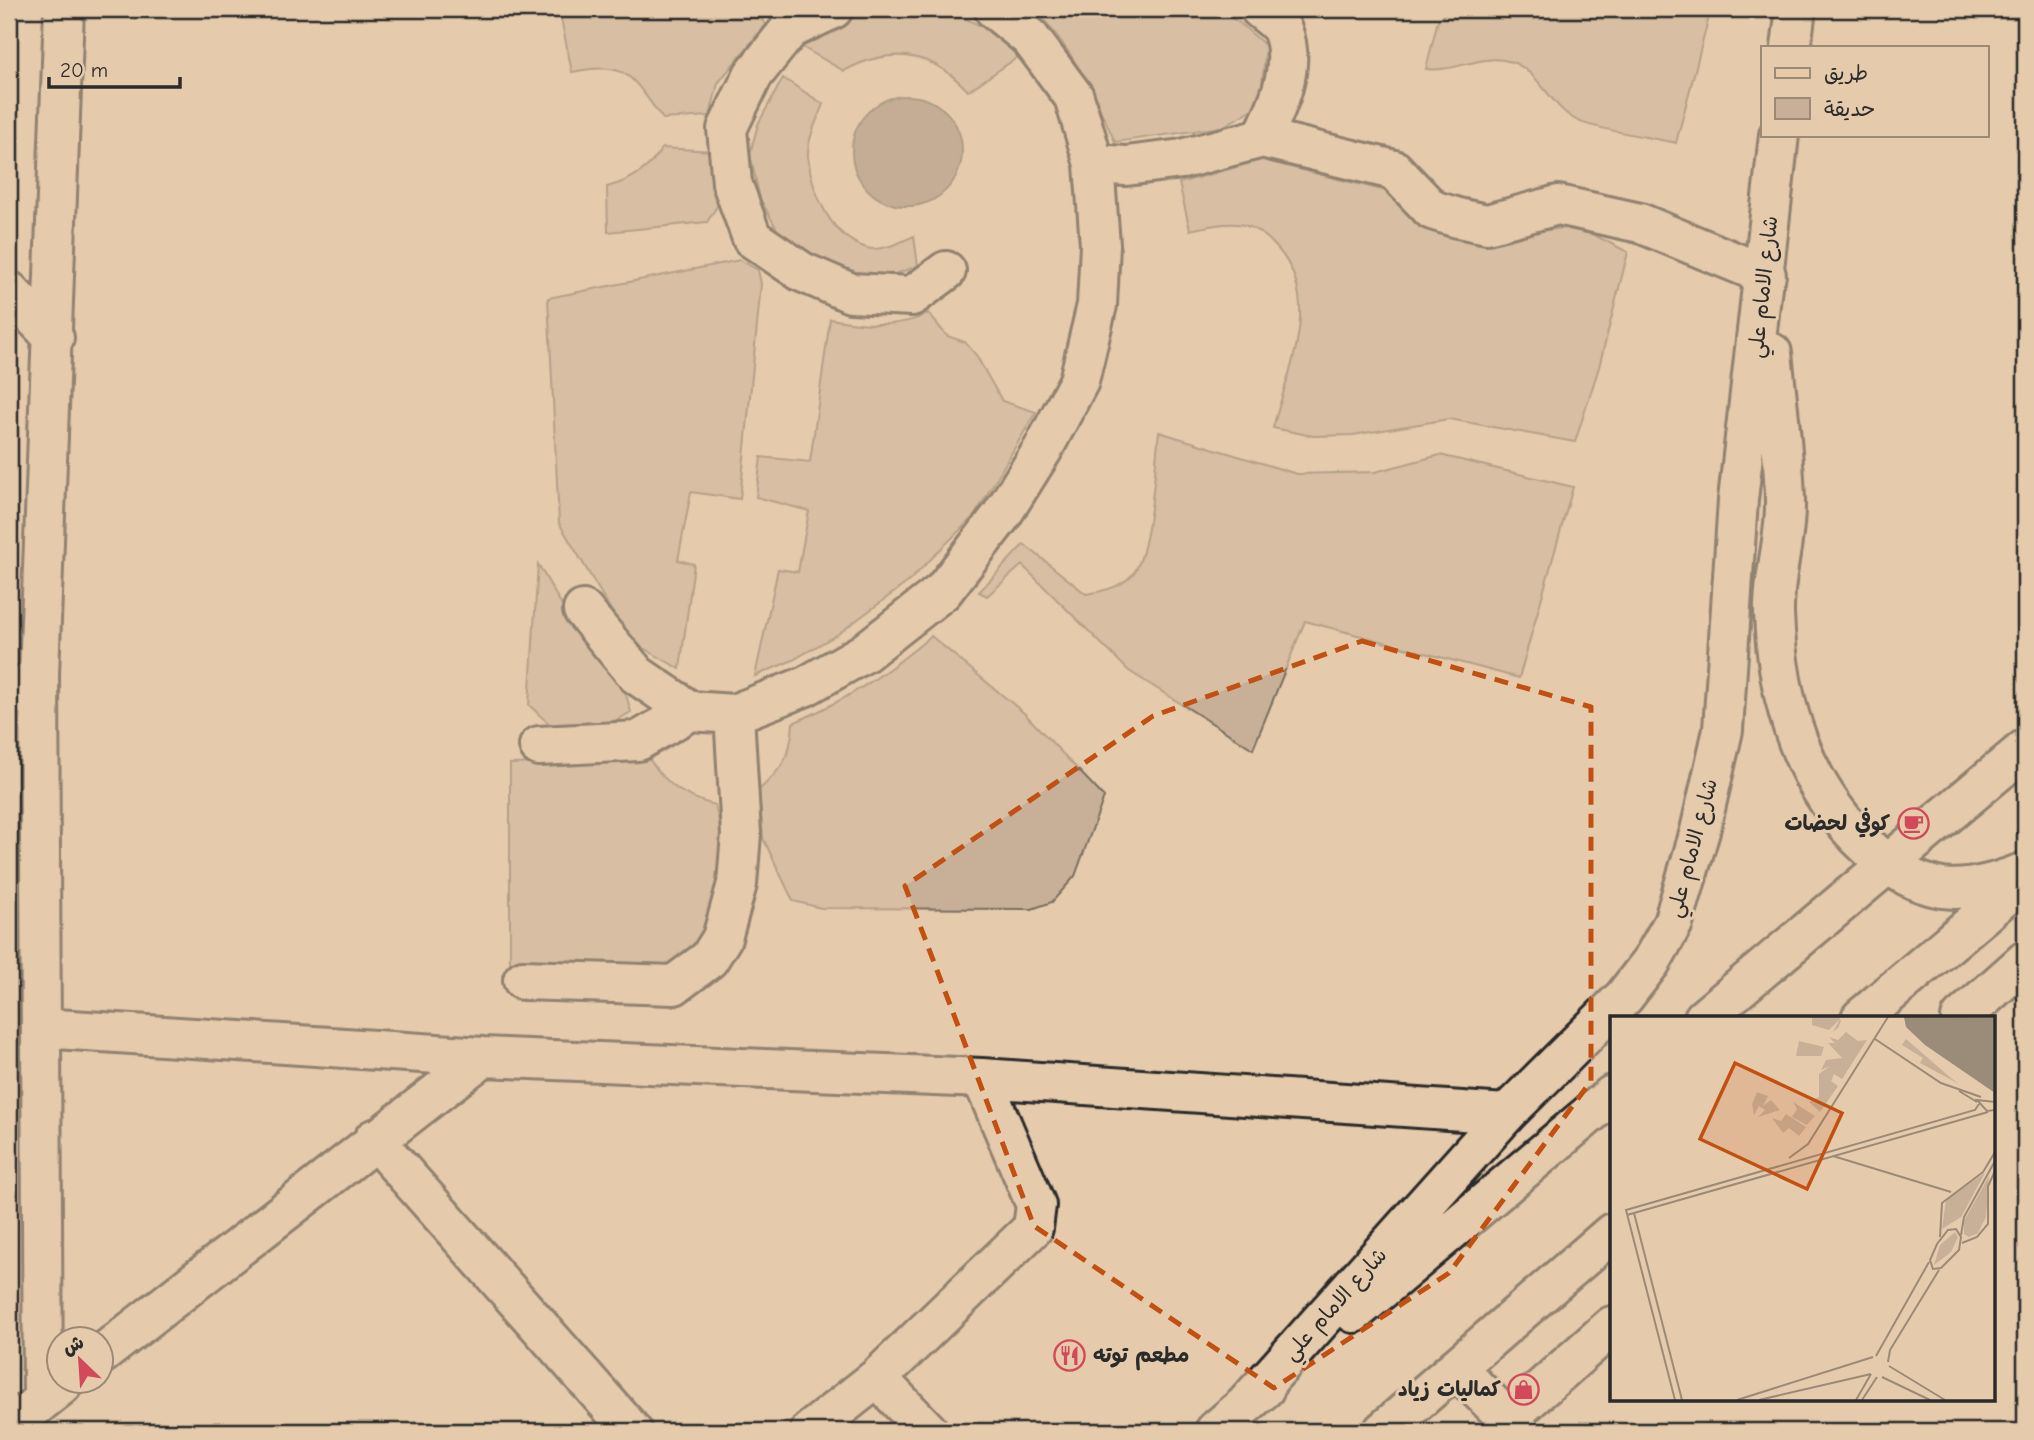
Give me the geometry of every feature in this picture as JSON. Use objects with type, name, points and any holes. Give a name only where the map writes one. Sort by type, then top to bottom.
[{"type":"street","points":[[53,1324],[41,1028],[39,674],[54,338],[64,9]]},
{"type":"street","points":[[833,9],[790,29],[752,75],[727,129],[732,183],[752,238],[802,272],[852,293],[912,296],[946,271]]},
{"type":"street","points":[[583,610],[637,675],[690,711],[734,714],[806,686],[864,653],[943,591],[1001,516],[1043,449],[1079,381],[1097,305],[1100,245],[1094,164],[1074,97],[1030,38],[994,9]]},
{"type":"street","points":[[1260,9],[1283,30],[1287,58],[1281,98],[1262,138]]},
{"type":"street","points":[[1791,46],[1796,9]]},
{"type":"street","name":"شارع الامام علي","points":[[1247,1403],[1506,1114],[1624,997],[1651,962],[1673,923],[1700,831],[1723,730],[1738,500],[1766,275],[1779,136]]},
{"type":"street","points":[[1094,164],[1126,166],[1182,159],[1262,138],[1394,170],[1432,210],[1458,218],[1487,224],[1533,214],[1558,205],[1640,223],[1766,275],[1785,504],[1774,612],[1784,696],[1798,746],[1821,794],[1856,836],[1887,865],[1912,879],[1944,888],[1990,885],[2025,872]]},
{"type":"street","points":[[9,291],[54,338]]},
{"type":"street","points":[[9,697],[39,674]]},
{"type":"street","points":[[539,746],[638,741],[690,711]]},
{"type":"street","points":[[523,980],[674,985],[709,959],[722,938],[737,884],[741,834],[734,714]]},
{"type":"street","points":[[1706,1016],[2025,749]]},
{"type":"street","points":[[1863,1016],[2025,878]]},
{"type":"street","points":[[1963,1016],[2025,961]]},
{"type":"street","points":[[41,1028],[483,1057],[982,1078],[1506,1114]]},
{"type":"street","points":[[116,1343],[374,1139],[483,1057]]},
{"type":"street","points":[[810,1431],[877,1378],[1033,1228],[1036,1205],[982,1078]]},
{"type":"street","name":"شارع الامام علي","points":[[1215,1431],[1610,1098]]},
{"type":"street","points":[[374,1139],[632,1431]]},
{"type":"street","points":[[1383,1431],[1610,1235]]},
{"type":"street","points":[[1456,1368],[1514,1425],[1610,1328]]},
{"type":"street","points":[[877,1378],[928,1431]]},
{"type":"street","points":[[10,1428],[51,1394]]},
{"type":"highlighted area","points":[[1362,641],[1591,707],[1591,1081],[1449,1273],[1274,1388],[1034,1226],[905,886],[1153,716]]},
{"type":"green space","points":[[559,9],[751,9],[766,24],[718,83],[710,116],[663,119],[627,75],[606,69],[572,72]]},
{"type":"green space","points":[[883,9],[923,10],[957,16],[988,31],[1018,57],[968,91],[940,67],[910,57],[878,58],[844,71],[802,47],[840,23]]},
{"type":"green space","points":[[1034,9],[1217,9],[1241,24],[1266,46],[1260,105],[1222,127],[1115,142],[1081,71],[1060,39]]},
{"type":"green space","points":[[1450,9],[1711,9],[1676,143],[1609,130],[1576,120],[1559,106],[1530,73],[1512,62],[1490,59],[1448,68],[1426,69],[1438,20]]},
{"type":"green space","points":[[783,78],[823,104],[811,137],[808,157],[819,198],[833,224],[854,242],[873,249],[891,246],[914,236],[918,266],[881,279],[829,265],[778,231],[760,199],[750,154],[758,124]]},
{"type":"green space","points":[[662,148],[713,151],[721,200],[707,222],[608,232],[607,187],[639,173],[652,162]]},
{"type":"green space","points":[[1262,160],[1386,191],[1423,226],[1449,238],[1473,240],[1564,228],[1594,235],[1628,252],[1599,367],[1575,442],[1449,419],[1353,435],[1313,436],[1273,428],[1298,336],[1298,291],[1291,269],[1268,238],[1248,226],[1228,224],[1190,230],[1179,183]]},
{"type":"green space","points":[[740,260],[758,270],[761,284],[740,499],[691,492],[678,560],[694,564],[680,669],[629,640],[559,523],[548,298]]},
{"type":"green space","points":[[928,313],[947,336],[965,342],[976,355],[1002,401],[1036,412],[975,515],[908,582],[838,634],[793,660],[755,676],[778,569],[798,572],[809,511],[756,497],[761,457],[810,462],[830,319],[867,324],[893,323]]},
{"type":"green space","points":[[1159,432],[1297,474],[1375,472],[1440,455],[1573,487],[1519,678],[1305,621],[1253,749],[1129,671],[1022,565],[987,596],[979,592],[1024,544],[1086,594],[1116,586],[1131,576],[1138,566],[1148,530]]},
{"type":"green space","points":[[538,564],[568,616],[624,688],[631,712],[605,725],[574,731],[555,727],[529,705]]},
{"type":"green space","points":[[931,636],[1025,714],[1104,797],[1075,876],[1052,902],[1032,909],[821,908],[793,901],[763,838],[759,790],[784,761],[793,723],[865,685]]},
{"type":"green space","points":[[650,760],[663,777],[678,789],[715,805],[722,833],[722,890],[705,942],[670,968],[510,967],[510,764]]},
{"type":"shaded area","points":[[907,96],[928,100],[946,112],[958,130],[962,151],[958,172],[946,190],[928,202],[907,206],[886,202],[868,190],[856,172],[852,151],[856,130],[868,112],[886,100]]},
{"type":"place","name":"كوفي لحضات","points":[[1913,823]]},
{"type":"place","name":"مطعم توته","points":[[1070,1355]]},
{"type":"place","name":"كماليات زياد","points":[[1524,1389]]}]
